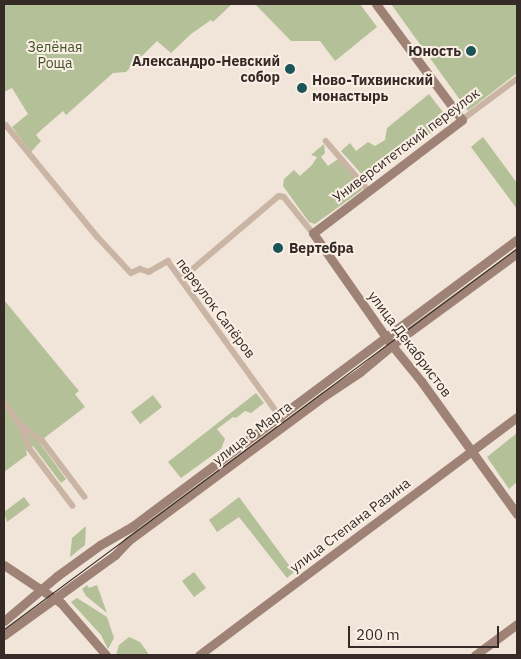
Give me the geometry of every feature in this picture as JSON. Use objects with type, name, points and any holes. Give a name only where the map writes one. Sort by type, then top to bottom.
[{"type":"main road","points":[[376,4],[462,120]]},
{"type":"main road","name":"Университетский переулок","points":[[313,233],[462,120]]},
{"type":"main road","name":"улица Декабристов","points":[[313,233],[392,347],[472,450],[517,514]]},
{"type":"main road","name":"улица 8 Марта","points":[[4,635],[283,421],[386,337],[517,240]]},
{"type":"main road","name":"улица 8 Марта","points":[[4,621],[100,546],[134,525],[392,347],[517,253]]},
{"type":"main road","name":"улица Степана Разина","points":[[199,655],[517,417]]},
{"type":"main road","points":[[4,566],[23,580],[54,598],[71,613],[106,655]]},
{"type":"main road","points":[[475,655],[517,624]]},
{"type":"street","name":"Университетский переулок","points":[[462,120],[517,79]]},
{"type":"street","name":"переулок Сапёров","points":[[6,125],[111,252],[131,273],[140,269],[149,272],[168,261],[283,421]]},
{"type":"street","points":[[326,141],[369,190]]},
{"type":"street","name":"улица Декабристов","points":[[181,279],[278,197],[284,197],[313,233]]},
{"type":"street","points":[[4,402],[21,425],[30,449],[73,506]]},
{"type":"street","points":[[21,425],[42,440],[86,497]]},
{"type":"green space","name":"Зелёная Роща","points":[[4,4],[232,4],[213,22],[211,20],[191,34],[171,53],[157,41],[126,72],[113,73],[66,115],[63,111],[40,131],[36,135],[41,141],[31,152],[12,127],[28,114],[12,88],[4,92]]},
{"type":"green space","points":[[255,4],[360,4],[377,27],[335,61],[320,41],[291,41]]},
{"type":"green space","name":"Юность","points":[[391,4],[517,4],[517,73],[468,111]]},
{"type":"green space","points":[[429,94],[446,116],[444,123],[371,179],[366,179],[341,151],[350,143],[356,151],[368,142],[375,146],[385,140],[387,128]]},
{"type":"green space","points":[[483,137],[517,183],[517,209],[471,147]]},
{"type":"green space","points":[[324,144],[325,153],[321,157],[328,166],[338,159],[362,186],[362,190],[315,224],[309,222],[283,186],[284,179],[294,170],[300,176],[312,165],[317,157],[311,155]]},
{"type":"green space","points":[[4,300],[79,391],[75,394],[85,407],[39,442],[66,479],[61,483],[33,446],[26,451],[27,455],[4,472]]},
{"type":"green space","points":[[256,393],[264,403],[251,413],[245,411],[236,418],[233,417],[217,429],[225,439],[221,449],[181,478],[168,462]]},
{"type":"green space","points":[[153,395],[162,407],[140,424],[131,412]]},
{"type":"green space","points":[[517,433],[517,482],[509,489],[487,457]]},
{"type":"green space","points":[[24,497],[30,505],[7,522],[4,512]]},
{"type":"green space","points":[[239,497],[294,572],[287,578],[239,517],[217,532],[209,520]]},
{"type":"green space","points":[[86,526],[85,545],[70,557],[72,538]]},
{"type":"green space","points":[[194,572],[206,588],[194,597],[182,581]]},
{"type":"green space","points":[[87,585],[89,588],[97,585],[107,613],[86,596],[82,589]]},
{"type":"green space","points":[[77,598],[107,617],[114,638],[108,649],[101,635],[71,602]]},
{"type":"green space","points":[[129,637],[140,642],[148,653],[147,655],[116,655],[119,645]]},
{"type":"tram line","points":[[4,629],[517,248]]},
{"type":"place","name":"Юность","points":[[471,51]]},
{"type":"place","name":"Александро-Невский собор","points":[[290,69]]},
{"type":"place","name":"Ново-Тихвинский монастырь","points":[[302,88]]},
{"type":"place","name":"Вертебра","points":[[278,248]]}]
